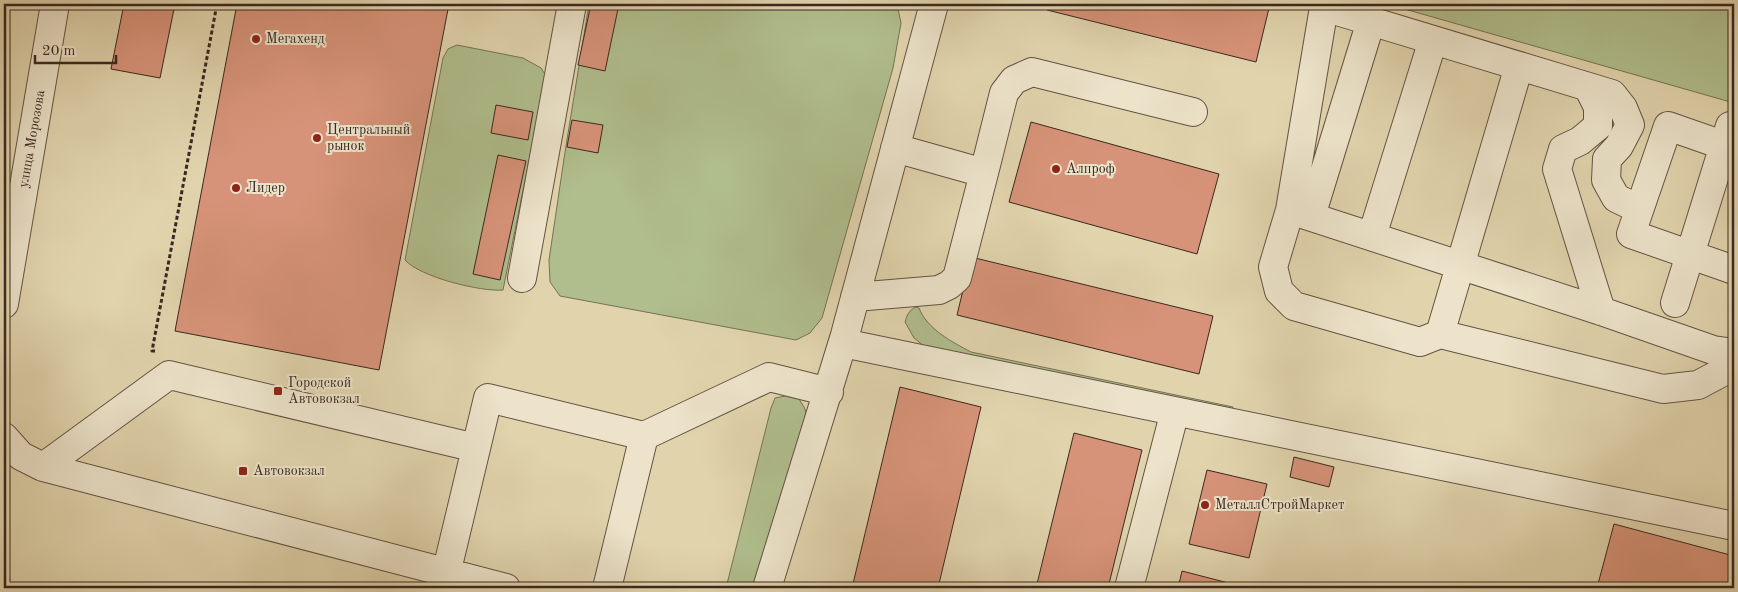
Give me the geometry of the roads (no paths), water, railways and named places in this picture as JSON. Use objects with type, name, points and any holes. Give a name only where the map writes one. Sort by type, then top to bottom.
[{"type":"street","name":"улица Морозова","points":[[4,304],[56,4]]},
{"type":"street","points":[[522,278],[572,4]]},
{"type":"street","points":[[767,588],[843,343],[934,4]]},
{"type":"street","points":[[1300,213],[1324,7],[1612,94],[1623,108],[1630,125],[1620,146],[1607,159],[1606,180],[1616,198],[1639,209]]},
{"type":"street","points":[[1371,21],[1300,213],[1273,268],[1278,291],[1294,306],[1420,342],[1440,334],[1664,389],[1698,385],[1734,366]]},
{"type":"street","points":[[1372,236],[1433,40]]},
{"type":"street","points":[[1440,334],[1519,66]]},
{"type":"street","points":[[855,297],[939,290],[957,278],[1004,93],[1014,80],[1032,72],[1193,112]]},
{"type":"street","points":[[1588,87],[1598,107],[1598,126],[1580,141],[1562,149],[1557,169],[1601,311]]},
{"type":"street","points":[[1675,303],[1690,255],[1731,140],[1668,126],[1631,234],[1690,255],[1734,270]]},
{"type":"street","points":[[895,148],[984,173]]},
{"type":"street","points":[[1300,213],[1601,311],[1713,350],[1734,353]]},
{"type":"street","points":[[843,343],[1734,526]]},
{"type":"street","points":[[43,467],[169,375],[476,448]]},
{"type":"street","points":[[446,574],[488,398],[644,436],[769,377],[828,392]]},
{"type":"street","points":[[1129,588],[1175,411]]},
{"type":"street","points":[[607,588],[644,436]]},
{"type":"street","points":[[4,437],[21,456],[43,467],[446,574],[506,588]]},
{"type":"place","name":"Мегахенд","points":[[256,39]]},
{"type":"place","name":"Центральный рынок","points":[[317,138]]},
{"type":"place","name":"Алпроф","points":[[1056,169]]},
{"type":"place","name":"Лидер","points":[[236,188]]},
{"type":"place","name":"Городской Автовокзал","points":[[278,391]]},
{"type":"place","name":"Автовокзал","points":[[243,471]]},
{"type":"place","name":"МеталлСтройМаркет","points":[[1205,505]]}]
